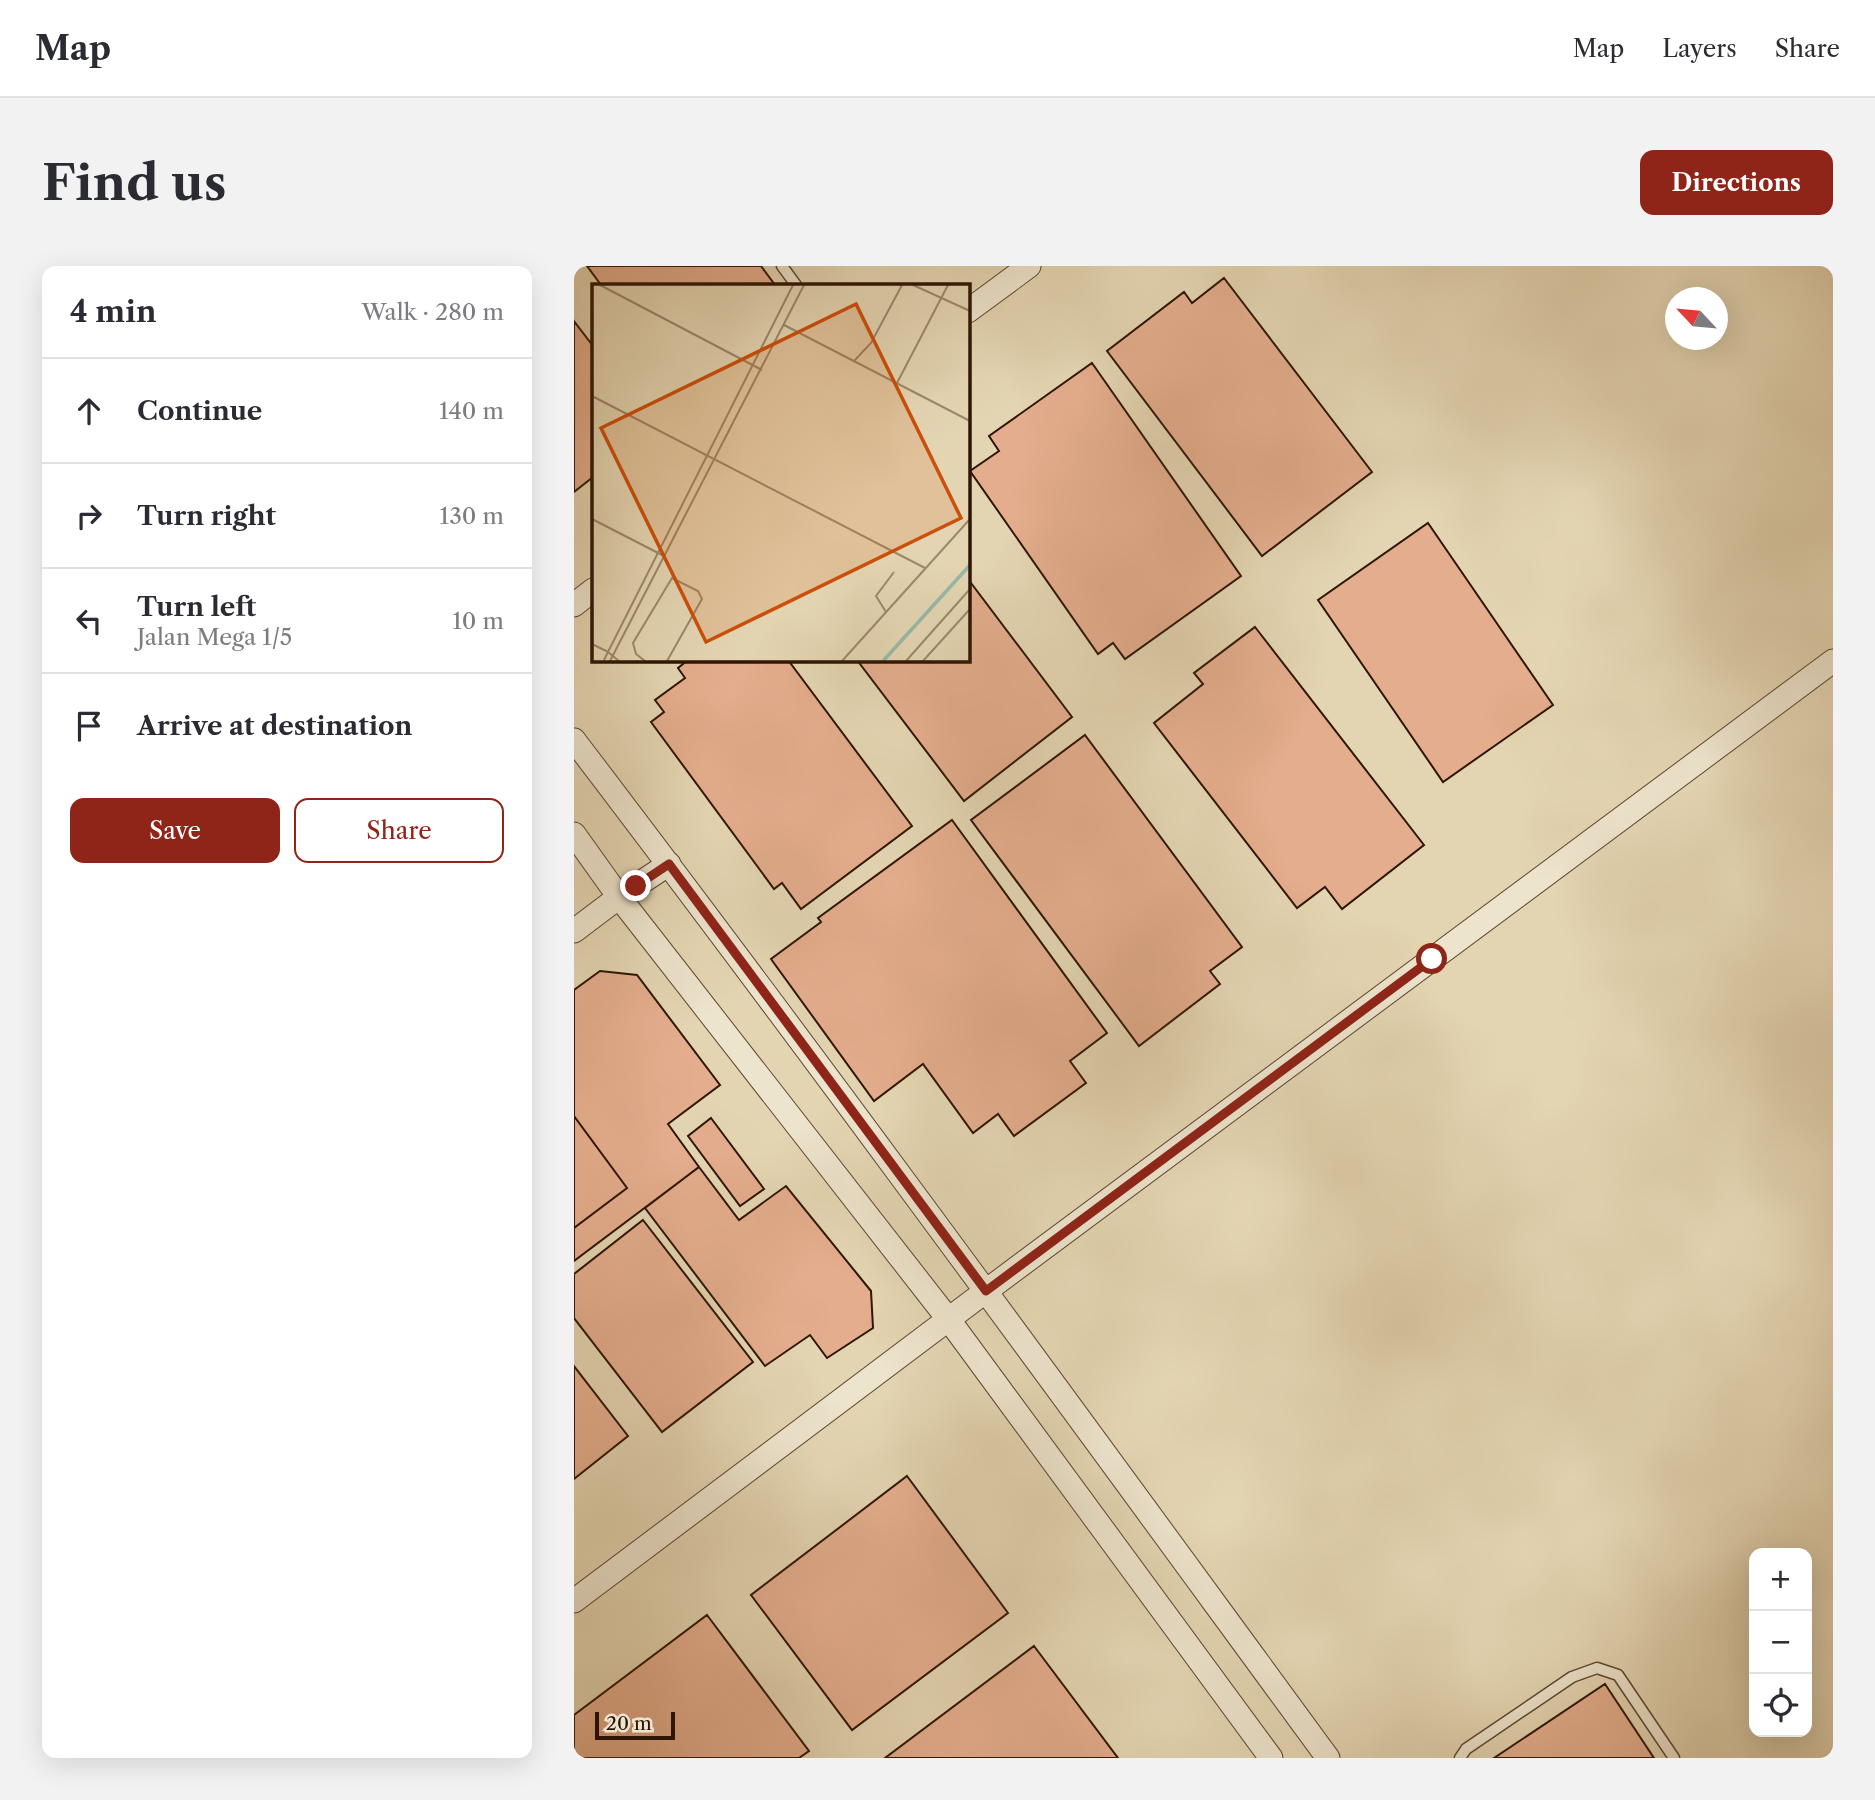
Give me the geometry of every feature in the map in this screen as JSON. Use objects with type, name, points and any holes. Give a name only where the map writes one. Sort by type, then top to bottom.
[{"type":"street","points":[[970,310],[1029,266]]},
{"type":"street","points":[[574,605],[592,591]]},
{"type":"street","points":[[574,1601],[1833,661]]},
{"type":"street","points":[[574,740],[986,1291],[1328,1758]]},
{"type":"street","points":[[574,834],[949,1320],[1271,1758]]},
{"type":"street","points":[[574,930],[669,864]]},
{"type":"lane","points":[[782,266],[795,284]]},
{"type":"lane","points":[[1460,1758],[1466,1749],[1572,1677],[1597,1668],[1618,1675],[1674,1758]]},
{"type":"building","points":[[587,266],[761,266],[774,284],[600,284]]},
{"type":"building","points":[[1224,278],[1372,472],[1262,556],[1107,351],[1184,292],[1192,303]]},
{"type":"building","points":[[574,321],[592,345],[592,478],[574,492]]},
{"type":"building","points":[[1092,363],[1241,576],[1125,659],[1113,643],[1098,654],[970,471],[999,451],[989,436]]},
{"type":"building","points":[[1428,523],[1553,705],[1443,782],[1318,600]]},
{"type":"building","points":[[970,582],[1072,717],[964,801],[859,662],[970,662]]},
{"type":"building","points":[[1255,627],[1424,845],[1342,909],[1325,887],[1297,908],[1154,723],[1203,684],[1194,673]]},
{"type":"building","points":[[686,662],[789,662],[912,826],[801,909],[782,883],[774,889],[651,722],[664,712],[655,700],[685,678],[678,668]]},
{"type":"building","points":[[1085,735],[1242,947],[1210,971],[1220,984],[1139,1046],[971,820]]},
{"type":"building","points":[[952,820],[1107,1033],[1070,1061],[1086,1083],[1014,1136],[998,1114],[973,1133],[923,1064],[874,1101],[771,959],[821,922],[818,918]]},
{"type":"building","points":[[600,971],[637,975],[720,1085],[668,1124],[699,1167],[574,1261],[574,1228],[627,1188],[574,1116],[574,990]]},
{"type":"building","points":[[574,1116],[627,1188],[574,1228]]},
{"type":"building","points":[[711,1118],[764,1189],[740,1206],[688,1136]]},
{"type":"building","points":[[699,1167],[739,1220],[786,1186],[871,1291],[873,1328],[827,1358],[810,1335],[765,1366],[645,1208]]},
{"type":"building","points":[[643,1220],[753,1362],[662,1432],[574,1318],[574,1274]]},
{"type":"building","points":[[574,1366],[628,1436],[574,1479]]},
{"type":"building","points":[[907,1476],[1008,1613],[852,1730],[751,1595]]},
{"type":"building","points":[[707,1615],[809,1751],[799,1758],[574,1758],[574,1715]]},
{"type":"building","points":[[1034,1646],[1118,1758],[885,1758]]},
{"type":"building","points":[[1605,1684],[1654,1758],[1494,1758]]},
{"type":"route","points":[[636,886],[669,864],[986,1291],[1432,959]]}]
